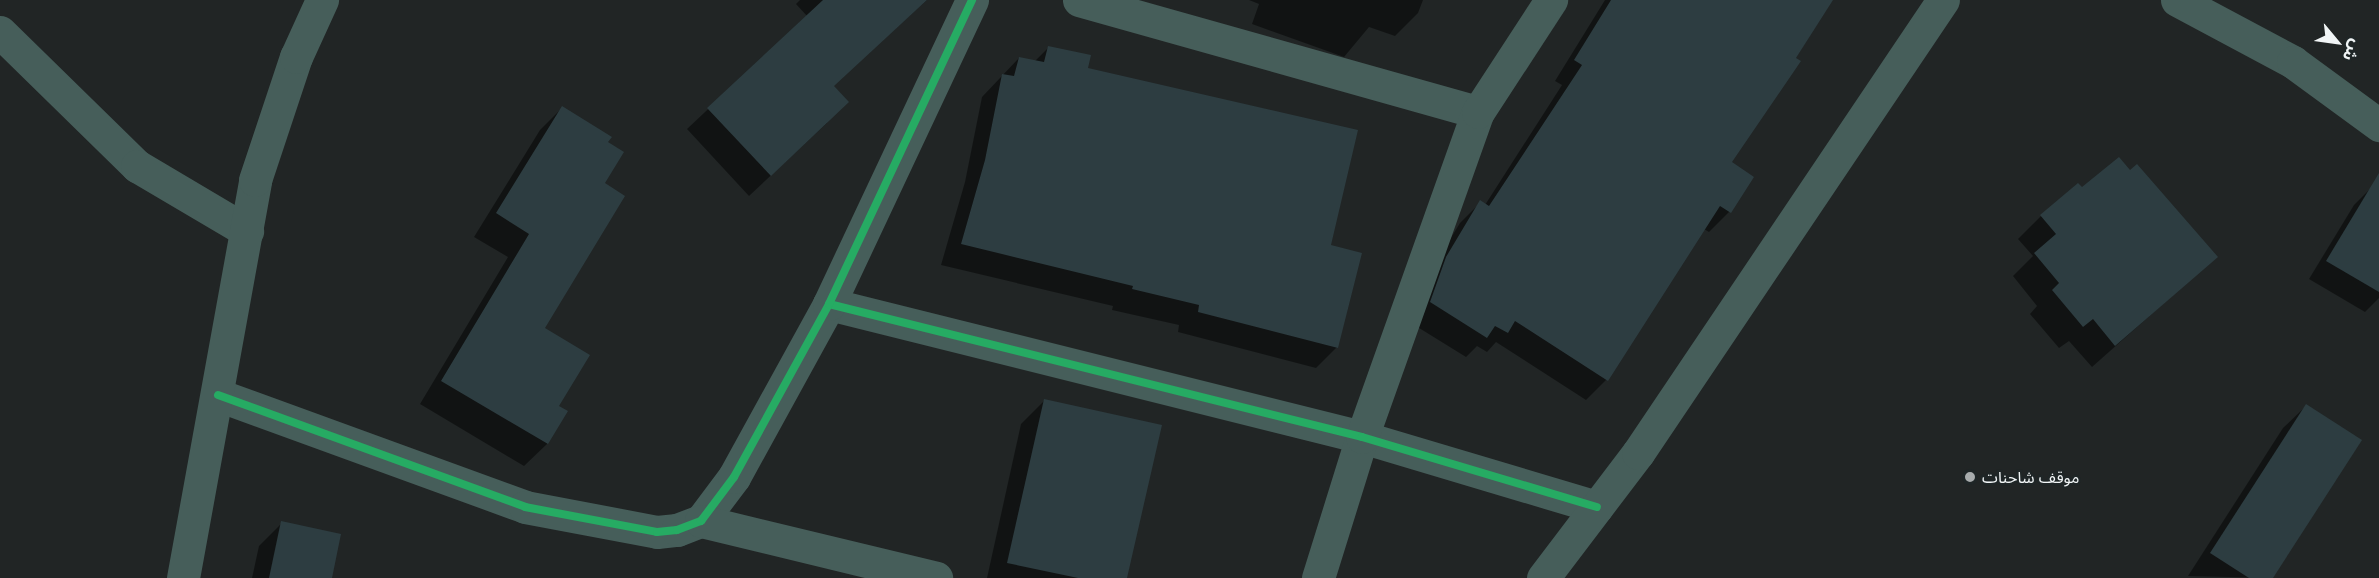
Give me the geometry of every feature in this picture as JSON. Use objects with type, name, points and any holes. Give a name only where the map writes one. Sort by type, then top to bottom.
[{"type":"street","points":[[183,578],[218,395],[255,180],[296,57],[322,0]]},
{"type":"street","points":[[218,395],[525,507],[657,532],[677,530],[701,521],[734,477],[829,304],[972,0]]},
{"type":"street","points":[[1078,0],[1478,112]]},
{"type":"street","points":[[1318,578],[1362,437],[1478,112],[1551,0]]},
{"type":"street","points":[[1543,578],[1638,453],[1942,0]]},
{"type":"street","points":[[2177,0],[2293,62],[2379,125]]},
{"type":"street","points":[[0,32],[137,166],[247,231]]},
{"type":"street","points":[[829,304],[1362,437],[1597,507]]},
{"type":"street","points":[[701,521],[936,578]]},
{"type":"building","points":[[823,0],[927,0],[834,86],[849,102],[771,176],[707,108]]},
{"type":"building","points":[[1611,0],[1833,0],[1796,58],[1801,61],[1732,162],[1754,177],[1731,213],[1720,206],[1608,381],[1515,321],[1508,333],[1495,326],[1487,338],[1430,302],[1446,257],[1480,200],[1489,206],[1582,65],[1574,60]]},
{"type":"building","points":[[1048,46],[1091,55],[1088,68],[1358,130],[1331,245],[1362,253],[1338,348],[1198,312],[1199,305],[1132,289],[1133,286],[961,244],[985,160],[1002,74],[1014,76],[1019,57],[1044,62]]},
{"type":"building","points":[[562,106],[612,137],[608,142],[624,152],[605,183],[625,196],[545,328],[590,355],[559,406],[568,411],[548,444],[441,381],[529,234],[496,213]]},
{"type":"building","points":[[2119,157],[2130,170],[2137,164],[2218,257],[2115,346],[2093,319],[2083,327],[2052,290],[2059,283],[2034,253],[2056,234],[2040,215],[2078,183],[2082,187]]},
{"type":"building","points":[[2379,173],[2379,292],[2326,261]]},
{"type":"building","points":[[1044,399],[1162,425],[1127,578],[1078,578],[1007,563]]},
{"type":"building","points":[[2306,404],[2362,440],[2273,578],[2249,578],[2210,553]]},
{"type":"building","points":[[281,521],[341,534],[332,578],[269,578]]},
{"type":"cycle path","points":[[218,395],[525,507],[657,532],[677,530],[701,521],[734,477],[829,304],[972,0]]},
{"type":"cycle path","points":[[829,304],[1362,437],[1597,507]]},
{"type":"place","name":"موقف شاحنات","points":[[1970,477]]}]
